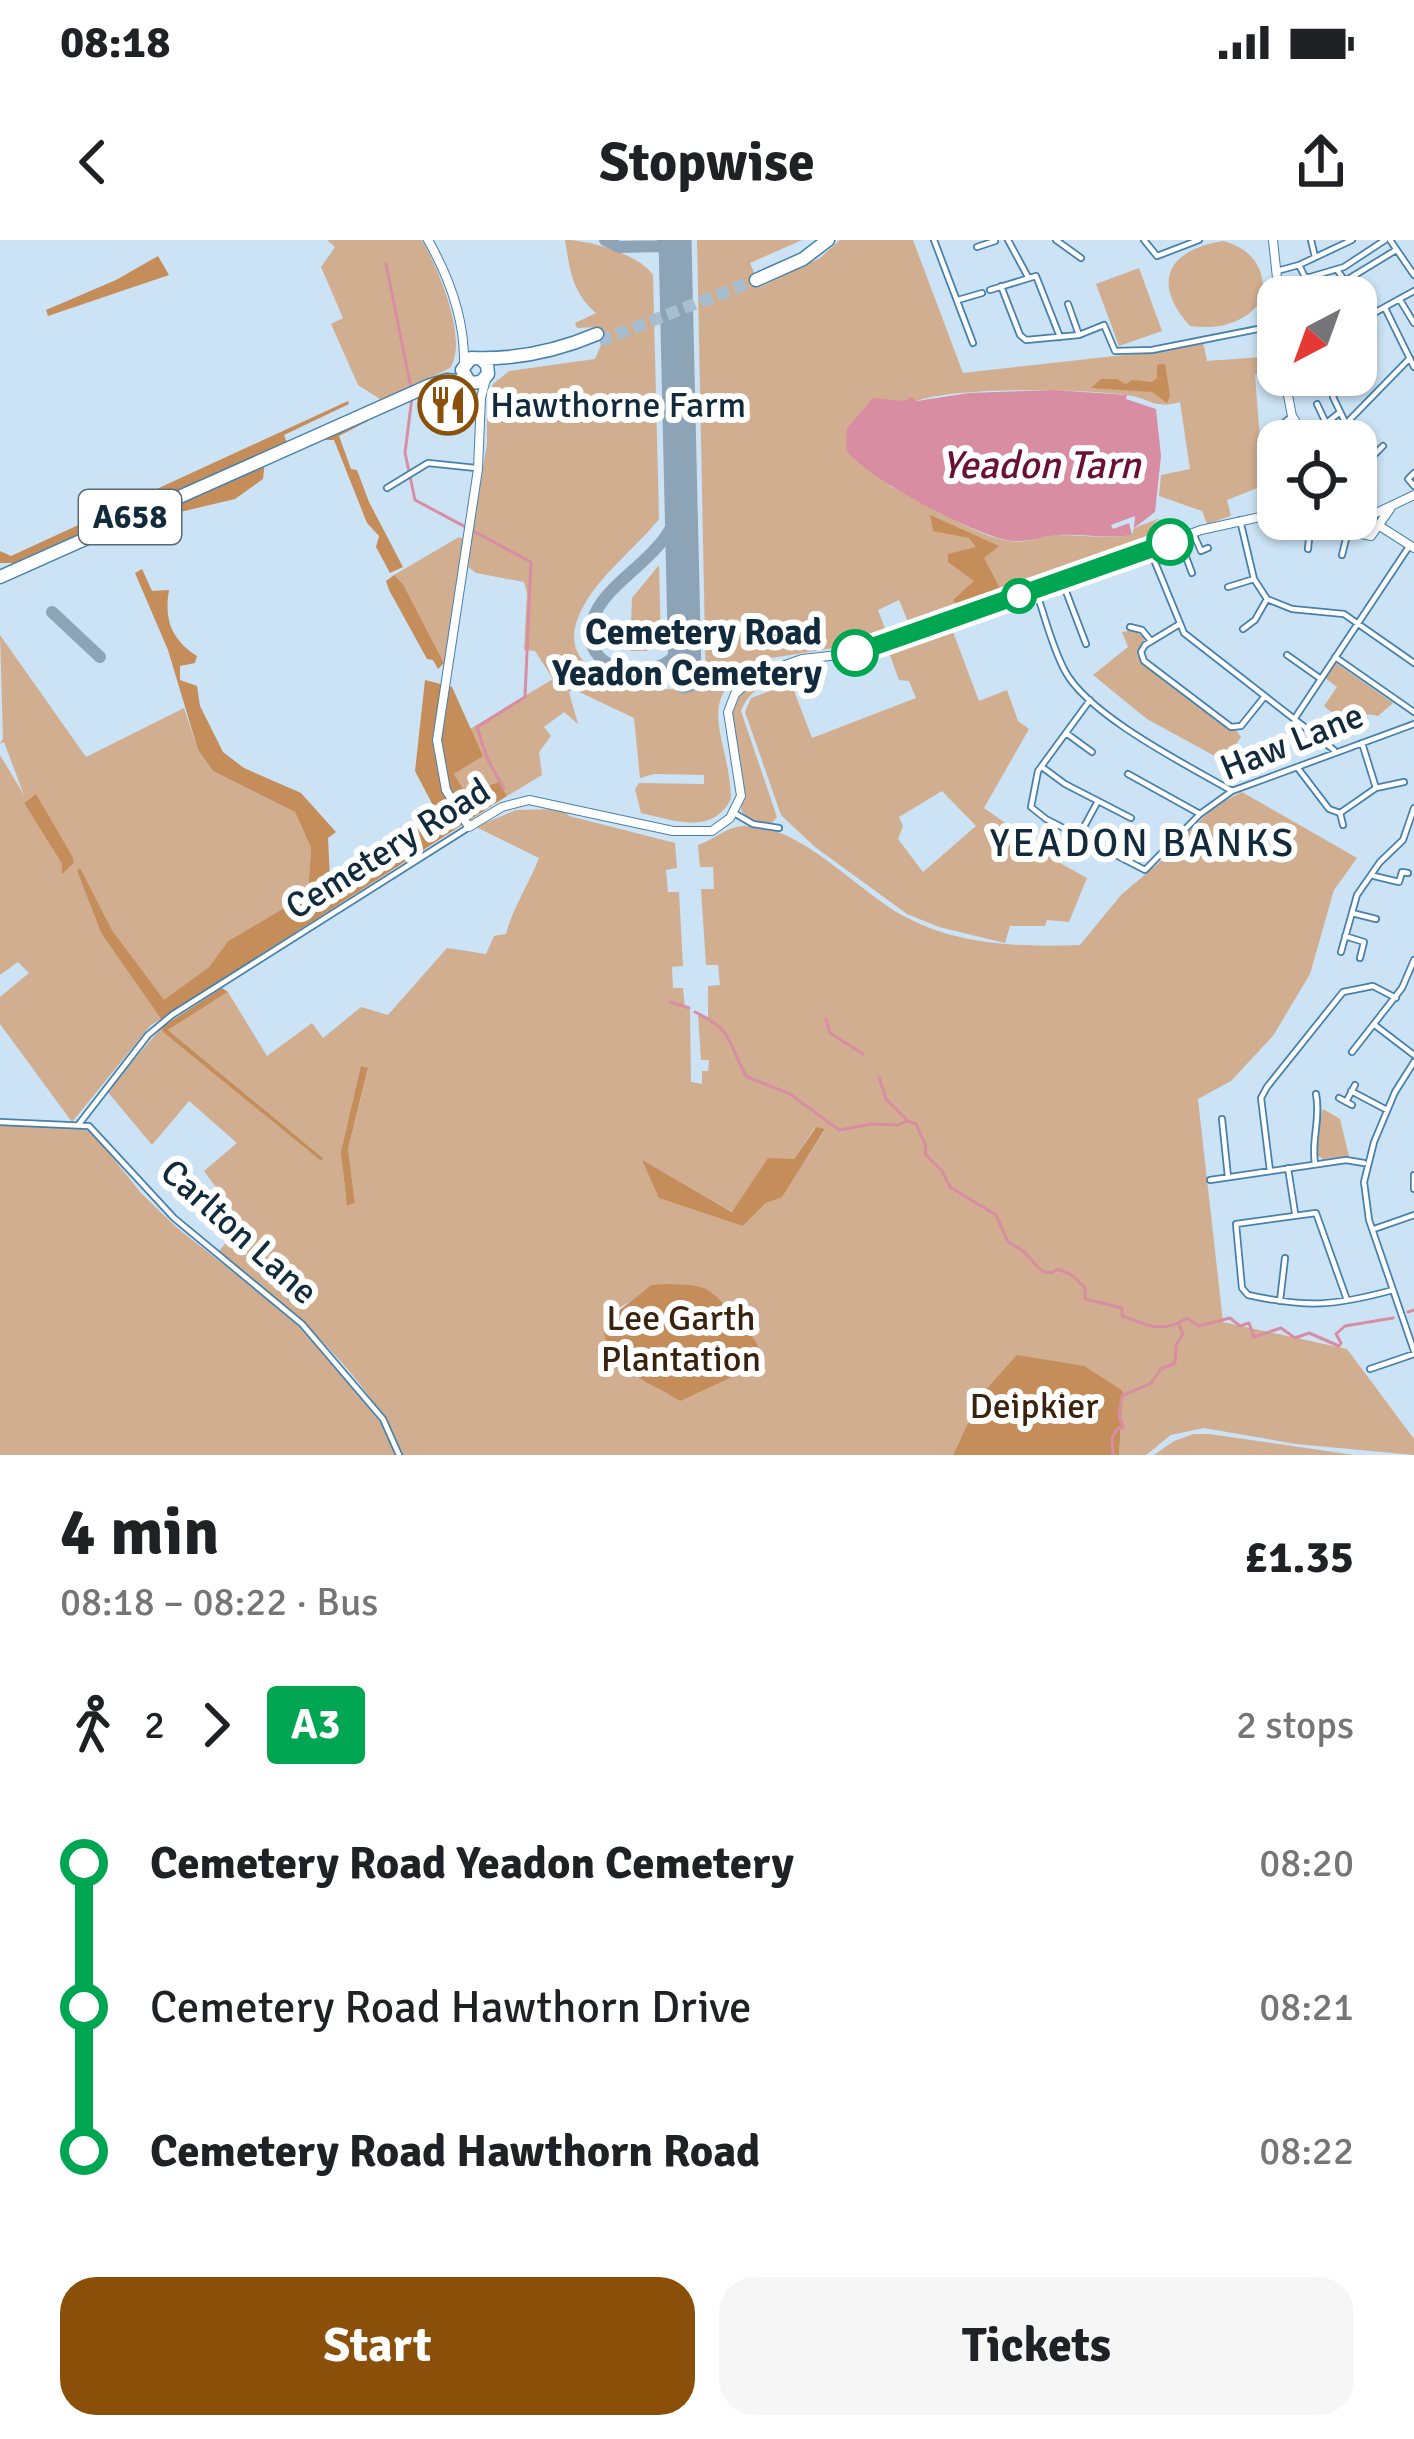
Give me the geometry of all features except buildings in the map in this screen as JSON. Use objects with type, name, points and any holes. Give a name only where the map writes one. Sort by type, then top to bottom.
[{"type":"highway","points":[[815,240],[755,277],[802,259],[829,240]]},
{"type":"highway","points":[[543,356],[480,358],[464,366],[470,382],[506,365],[543,356],[599,338]]},
{"type":"highway","points":[[480,358],[487,365],[486,378]]},
{"type":"highway","name":"A658","points":[[0,577],[446,380],[464,366]]},
{"type":"highway","name":"A658","points":[[446,380],[470,382]]},
{"type":"street","points":[[428,240],[451,290],[464,366]]},
{"type":"street","points":[[934,240],[973,343]]},
{"type":"street","points":[[976,248],[996,240]]},
{"type":"street","points":[[1008,240],[1028,277]]},
{"type":"street","points":[[1055,240],[1081,258]]},
{"type":"street","points":[[1144,240],[1156,256],[1199,240]]},
{"type":"street","points":[[1274,240],[1277,276]]},
{"type":"street","points":[[1311,240],[1315,256]]},
{"type":"street","points":[[1277,271],[1352,240]]},
{"type":"street","points":[[1299,265],[1308,277],[1337,269],[1388,240],[1414,275]]},
{"type":"street","points":[[1337,269],[1345,281],[1396,250]]},
{"type":"street","points":[[958,300],[1034,276],[1040,280],[1060,338]]},
{"type":"street","points":[[1001,286],[1022,338],[1079,335],[1104,325],[1115,351],[1152,350],[1257,329]]},
{"type":"street","points":[[1377,312],[1414,291]]},
{"type":"street","points":[[1400,300],[1414,323]]},
{"type":"street","points":[[1068,304],[1079,335]]},
{"type":"street","points":[[1385,308],[1414,367]]},
{"type":"street","points":[[464,346],[480,358]]},
{"type":"street","points":[[1350,420],[1410,358]]},
{"type":"street","points":[[469,827],[446,790],[437,740],[478,469],[486,378]]},
{"type":"street","points":[[470,382],[481,398]]},
{"type":"street","points":[[1288,396],[1294,420]]},
{"type":"street","points":[[1335,396],[1343,420]]},
{"type":"street","points":[[1317,404],[1325,420]]},
{"type":"street","points":[[1330,420],[1339,413]]},
{"type":"street","points":[[1286,420],[1292,416]]},
{"type":"street","points":[[1377,451],[1382,446]]},
{"type":"street","points":[[387,488],[428,463],[478,469]]},
{"type":"street","points":[[1414,473],[1408,478],[1414,485]]},
{"type":"street","points":[[1377,513],[1414,495]]},
{"type":"street","points":[[779,828],[753,824],[734,813],[741,785],[728,712],[735,694],[748,680],[802,659],[865,652],[1193,533],[1257,517]]},
{"type":"street","points":[[1240,520],[1254,579],[1267,599],[1292,609],[1344,614],[1414,663]]},
{"type":"street","points":[[1294,718],[1412,546],[1377,528]]},
{"type":"street","points":[[1193,533],[1201,551],[1208,548]]},
{"type":"street","points":[[1179,538],[1192,573]]},
{"type":"street","points":[[1307,540],[1308,549]]},
{"type":"street","points":[[1342,555],[1351,540]]},
{"type":"street","points":[[1150,550],[1178,625],[1334,750]]},
{"type":"street","points":[[1228,587],[1254,579]]},
{"type":"street","points":[[1062,581],[1085,644]]},
{"type":"street","points":[[1036,591],[1064,670],[1090,700],[1145,740],[1232,791]]},
{"type":"street","points":[[1243,629],[1255,620],[1267,599]]},
{"type":"street","points":[[1178,625],[1150,641],[1141,652],[1144,661],[1231,727],[1241,726],[1265,696]]},
{"type":"street","points":[[1130,627],[1142,630],[1150,641]]},
{"type":"street","points":[[1287,655],[1321,679]]},
{"type":"street","points":[[1335,658],[1414,712]]},
{"type":"street","points":[[1090,700],[1042,767],[1031,807],[1079,836],[1098,801]]},
{"type":"street","name":"Haw Lane","points":[[1079,836],[1145,870],[1200,814],[1232,791],[1414,724]]},
{"type":"street","points":[[1066,733],[1092,752]]},
{"type":"street","points":[[1362,743],[1376,788]]},
{"type":"street","points":[[1042,767],[1132,818]]},
{"type":"street","points":[[1297,767],[1329,809],[1340,813]]},
{"type":"street","points":[[1129,773],[1200,814]]},
{"type":"street","points":[[1340,813],[1376,788],[1404,782]]},
{"type":"street","name":"Cemetery Road","points":[[79,1124],[148,1035],[172,1015],[502,807],[529,800],[693,834],[719,827],[734,813]]},
{"type":"street","points":[[1341,952],[1357,895],[1379,862],[1403,840],[1414,808]]},
{"type":"street","points":[[1340,813],[1343,825]]},
{"type":"street","points":[[1373,876],[1399,882],[1402,872],[1408,873]]},
{"type":"street","points":[[1352,913],[1376,919]]},
{"type":"street","points":[[1345,936],[1364,942],[1360,958]]},
{"type":"street","points":[[1352,1052],[1396,998],[1414,960]]},
{"type":"street","points":[[1270,1171],[1261,1101],[1268,1087],[1343,992],[1372,986],[1396,998]]},
{"type":"street","points":[[1370,1369],[1414,1353],[1365,1203],[1366,1164],[1414,1059],[1374,1025]]},
{"type":"street","points":[[1346,1102],[1353,1088],[1387,1110]]},
{"type":"street","points":[[1315,1164],[1311,1143],[1319,1119],[1316,1094]]},
{"type":"street","points":[[1222,1119],[1228,1177]]},
{"type":"street","points":[[0,1122],[79,1124]]},
{"type":"street","name":"Carlton Lane","points":[[79,1124],[89,1126],[174,1218],[302,1324],[383,1419],[399,1455]]},
{"type":"street","points":[[1210,1180],[1346,1160],[1366,1164]]},
{"type":"street","points":[[1288,1168],[1294,1213]]},
{"type":"street","points":[[1414,1174],[1414,1189]]},
{"type":"street","points":[[1347,1300],[1317,1214],[1240,1222],[1235,1228],[1243,1291],[1309,1306],[1347,1300],[1393,1290]]},
{"type":"street","points":[[1372,1230],[1414,1215]]},
{"type":"street","points":[[1280,1301],[1286,1258]]},
{"type":"shaded area","points":[[327,240],[422,240],[454,323],[455,356],[450,368],[383,401],[358,385],[331,324],[343,318],[321,267],[335,247]]},
{"type":"shaded area","points":[[565,240],[613,250],[653,275],[659,519],[597,586],[581,611],[574,636],[579,656],[615,680],[664,689],[706,689],[697,240],[802,240],[750,263],[760,287],[820,258],[840,240],[913,240],[963,373],[1203,342],[1207,361],[1257,357],[1257,488],[1227,500],[1231,516],[1207,524],[1202,511],[1159,496],[1161,475],[1190,469],[1180,402],[1164,405],[1106,393],[1020,390],[916,401],[890,486],[965,526],[1009,541],[1056,535],[1132,535],[1134,528],[1160,518],[1150,543],[912,631],[899,600],[878,610],[889,639],[765,659],[741,673],[727,687],[718,719],[731,799],[723,811],[703,822],[641,813],[635,789],[639,783],[704,784],[704,775],[640,778],[634,718],[573,689],[569,692],[578,724],[564,712],[544,727],[551,736],[539,752],[542,775],[507,796],[497,782],[466,795],[454,774],[482,756],[470,729],[553,679],[535,651],[524,650],[524,582],[476,573],[467,566],[487,443],[487,400],[493,384],[509,371],[595,359],[601,345],[594,327],[577,328],[575,323],[596,313],[577,289]]},
{"type":"shaded area","points":[[1223,241],[1241,249],[1255,261],[1262,276],[1257,276],[1257,306],[1231,323],[1190,326],[1171,296],[1171,271],[1189,252]]},
{"type":"shaded area","points":[[1139,268],[1162,331],[1119,346],[1096,284]]},
{"type":"shaded area","points":[[459,537],[464,539],[444,663],[394,575]]},
{"type":"shaded area","points":[[659,565],[661,642],[647,651],[630,651],[632,598]]},
{"type":"shaded area","points":[[950,624],[979,701],[1007,690],[1018,721],[1029,729],[984,808],[1043,849],[1042,853],[1087,878],[1069,922],[1010,926],[1005,943],[939,927],[907,914],[815,847],[781,815],[745,712],[751,698],[791,683],[812,738],[916,698],[909,681],[899,680],[887,647]],"holes":[[[942,791],[976,826],[923,872],[898,839],[903,826],[899,817]]]},
{"type":"shaded area","points":[[1134,630],[1145,638],[1137,653],[1142,663],[1235,728],[1241,737],[1224,761],[1147,719],[1093,675],[1128,647],[1122,632]]},
{"type":"shaded area","points":[[0,635],[86,757],[184,708],[198,750],[213,771],[295,812],[311,848],[308,894],[228,941],[209,967],[164,1001],[112,930],[80,869],[77,871],[101,933],[161,1019],[151,1025],[72,1122],[0,1024],[0,997],[29,973],[18,962],[0,975],[0,755],[24,795],[4,742],[0,744]],"holes":[[[35,795],[74,863],[62,872],[62,864],[24,803]]]},
{"type":"shaded area","points":[[819,660],[818,666],[753,692],[741,711],[777,817],[770,825],[747,818],[741,810],[732,736],[736,703],[744,690],[770,672]]},
{"type":"shaded area","points":[[1336,663],[1393,703],[1378,716],[1332,713],[1324,706],[1337,687],[1325,678]]},
{"type":"shaded area","points":[[1242,792],[1357,858],[1334,890],[1310,974],[1273,1036],[1231,1081],[1198,1099],[1223,1322],[1347,1349],[1414,1439],[1414,1455],[1296,1444],[1204,1428],[1171,1435],[1146,1455],[1119,1455],[1123,1390],[981,1395],[953,1455],[402,1455],[387,1424],[347,1369],[298,1318],[219,1251],[234,1233],[232,1209],[204,1171],[237,1143],[189,1101],[152,1145],[107,1091],[162,1027],[321,1161],[322,1157],[168,1030],[228,992],[267,1056],[312,1023],[323,1038],[361,1007],[388,1015],[447,948],[486,954],[494,936],[506,934],[539,858],[476,827],[516,810],[564,809],[569,816],[675,843],[677,868],[666,870],[668,892],[679,892],[683,966],[672,967],[673,988],[683,988],[685,1008],[690,1010],[691,1082],[702,1084],[702,1071],[708,1071],[709,1060],[701,1060],[698,1015],[708,1018],[708,986],[720,985],[718,965],[706,965],[701,889],[714,889],[713,867],[700,867],[698,845],[735,827],[762,827],[803,845],[921,925],[988,942],[1080,945],[1121,895],[1168,855],[1193,863],[1202,850],[1186,833],[1217,805]],"holes":[[[368,1069],[348,1149],[355,1203],[348,1206],[343,1170],[346,1136]],[[815,1127],[825,1130],[782,1196],[766,1203],[743,1226],[644,1162],[733,1212],[794,1159]],[[651,1285],[706,1289],[750,1329],[741,1373],[680,1400],[618,1367],[618,1308]]]},
{"type":"shaded area","points":[[1323,1109],[1340,1119],[1349,1156],[1323,1159],[1315,1154]]},
{"type":"shaded area","points":[[0,1124],[77,1126],[93,1133],[141,1193],[176,1227],[290,1317],[327,1356],[380,1419],[397,1455],[0,1455]]},
{"type":"shaded area","points":[[1194,1434],[1209,1434],[1354,1455],[1154,1455]]},
{"type":"green space","points":[[158,256],[169,275],[48,316],[46,310]]},
{"type":"green space","points":[[1165,364],[1167,403],[1152,392],[1091,388],[1101,379],[1152,382],[1157,378],[1157,365]]},
{"type":"green space","points":[[348,401],[284,435],[287,443],[13,563],[0,563],[0,551],[11,556]]},
{"type":"green space","points":[[367,418],[339,436],[351,469],[357,470],[403,567],[390,573],[376,547],[379,536],[367,523],[334,440],[323,440],[271,463],[270,459]]},
{"type":"green space","points":[[265,461],[263,479],[235,499],[176,513],[172,506]]},
{"type":"green space","points":[[930,515],[999,546],[984,558],[1002,592],[978,602],[956,604],[953,600],[974,581],[948,562],[948,554],[976,547],[969,538],[933,531]]},
{"type":"green space","points":[[142,569],[152,591],[169,590],[171,628],[197,656],[195,663],[180,666],[180,680],[197,686],[200,706],[223,752],[244,768],[301,793],[336,832],[328,838],[330,879],[437,813],[415,771],[425,680],[452,687],[483,756],[454,774],[466,794],[498,782],[507,796],[161,1019],[101,933],[77,871],[80,868],[112,930],[164,1000],[209,967],[228,941],[308,894],[311,848],[295,812],[213,771],[198,750],[168,650],[135,573]]},
{"type":"green space","points":[[394,575],[444,663],[438,669],[427,659],[389,590],[386,581]]},
{"type":"green space","points":[[36,794],[72,856],[74,863],[62,874],[62,864],[24,803]]},
{"type":"green space","points":[[222,988],[228,992],[168,1030],[321,1161],[163,1032],[162,1027]]},
{"type":"green space","points":[[361,1066],[368,1068],[348,1149],[355,1203],[347,1206],[341,1152]]},
{"type":"green space","points":[[816,1127],[825,1129],[782,1197],[766,1203],[743,1226],[659,1198],[642,1160],[732,1212],[768,1158],[794,1159]]},
{"type":"green space","name":"Lee Garth Plantation","points":[[651,1285],[706,1289],[743,1324],[758,1346],[741,1373],[680,1401],[621,1365],[603,1327]]},
{"type":"green space","name":"Deipkier","points":[[1017,1355],[1084,1366],[1123,1391],[1119,1455],[953,1455],[981,1395]]},
{"type":"water","name":"Yeadon Tarn","points":[[1054,390],[1127,395],[1126,399],[1156,409],[1161,456],[1155,512],[1134,528],[1135,516],[1111,525],[1113,529],[1129,523],[1132,535],[998,538],[898,490],[846,449],[847,428],[873,398],[917,401],[969,393]]},
{"type":"waterway","points":[[386,264],[411,388]]},
{"type":"waterway","points":[[412,397],[405,453],[415,500],[531,562],[525,697],[477,727],[504,789]]},
{"type":"waterway","points":[[670,1002],[689,1008]]},
{"type":"waterway","points":[[695,1012],[725,1033],[747,1077],[790,1094],[839,1130],[907,1121],[916,1124],[925,1154],[950,1187],[996,1215],[1008,1242],[1042,1271],[1058,1269],[1072,1275],[1085,1288],[1085,1299],[1122,1308],[1122,1316],[1159,1327],[1187,1318],[1199,1326],[1230,1318],[1240,1326],[1249,1323],[1254,1337],[1281,1328],[1295,1338],[1309,1333],[1339,1346],[1336,1334],[1345,1326],[1393,1318]]},
{"type":"waterway","points":[[826,1019],[830,1033],[863,1054]]},
{"type":"waterway","points":[[879,1077],[886,1099],[906,1119]]},
{"type":"waterway","points":[[1408,1312],[1414,1310]]},
{"type":"waterway","points":[[1113,1455],[1112,1438],[1123,1428],[1122,1396],[1151,1383],[1161,1369],[1175,1363],[1176,1345],[1183,1334],[1179,1325]]},
{"type":"taxiway","points":[[605,240],[619,247],[659,246]]},
{"type":"taxiway","points":[[671,240],[659,246],[671,252],[675,264]]},
{"type":"taxiway","points":[[681,496],[666,535],[599,606],[591,639],[605,662],[618,668],[648,669],[675,656],[684,628]]},
{"type":"taxiway","points":[[52,612],[100,657]]},
{"type":"runway","points":[[675,240],[685,677]]},
{"type":"tunnel","points":[[600,341],[756,280]]},
{"type":"bus line","name":"A3","points":[[855,653],[1170,542]]},
{"type":"place","name":"Hawthorne Farm","points":[[448,405]]},
{"type":"place","name":"Cemetery Road Yeadon Cemetery","points":[[855,653]]},
{"type":"district","name":"YEADON BANKS","points":[[1143,843]]}]
